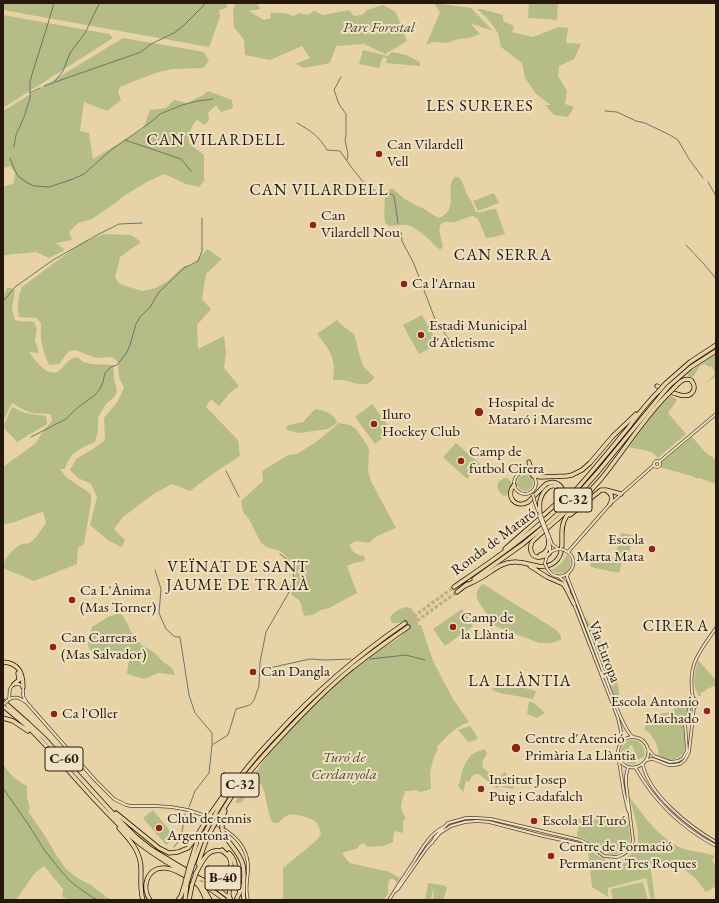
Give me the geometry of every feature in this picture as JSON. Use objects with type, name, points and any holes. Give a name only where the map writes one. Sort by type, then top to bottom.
[{"type":"highway","name":"C-32","points":[[662,394],[665,384],[690,362],[716,345]]},
{"type":"highway","name":"C-32","points":[[662,394],[691,367],[716,351]]},
{"type":"highway","points":[[656,386],[684,396],[691,393],[694,389],[691,380],[686,379],[671,387]]},
{"type":"highway","points":[[465,586],[502,564],[514,562],[544,567],[558,560],[563,546],[562,531],[564,521],[568,514],[608,471],[645,421],[662,394]]},
{"type":"highway","name":"Ronda de Mataró","points":[[454,587],[517,543],[555,510],[596,467],[644,406],[662,394]]},
{"type":"highway","name":"Ronda de Mataró","points":[[465,586],[508,555],[552,520],[577,496],[662,394]]},
{"type":"highway","points":[[533,476],[567,476],[582,470],[613,436],[644,406]]},
{"type":"highway","points":[[549,553],[539,558],[534,556],[530,549],[531,544],[555,522],[596,478],[615,452]]},
{"type":"highway","points":[[529,462],[530,467],[534,472],[545,476]]},
{"type":"highway","points":[[469,576],[505,549],[537,521],[561,498],[562,494],[561,488],[558,484],[548,483],[528,502],[521,504],[516,503],[511,497],[511,491],[514,485]]},
{"type":"highway","points":[[537,521],[560,498],[561,492],[558,487],[550,486],[542,494],[540,515]]},
{"type":"highway","points":[[564,521],[592,497],[603,490],[621,494]]},
{"type":"highway","points":[[592,497],[602,491],[608,492],[612,498],[610,504]]},
{"type":"highway","points":[[539,536],[532,548],[536,555],[540,555],[545,552],[548,547],[549,540]]},
{"type":"highway","points":[[526,563],[547,578],[563,584],[574,604]]},
{"type":"highway","name":"C-32","points":[[457,592],[465,586]]},
{"type":"highway","name":"C-32","points":[[211,817],[228,788],[242,770],[318,692],[349,664],[405,623]]},
{"type":"highway","name":"C-32","points":[[211,826],[217,820],[234,793],[267,752],[295,721],[346,673],[381,645],[408,627]]},
{"type":"highway","points":[[3,663],[12,665],[18,672],[19,680],[14,684]]},
{"type":"highway","points":[[3,663],[13,664],[17,667],[21,675],[22,688]]},
{"type":"highway","name":"C-60","points":[[3,700],[44,738],[126,827],[151,849],[202,882],[214,885],[220,884]]},
{"type":"highway","name":"C-60","points":[[3,705],[38,738],[107,813],[139,843],[156,856],[193,875]]},
{"type":"highway","points":[[3,718],[16,722],[38,738]]},
{"type":"highway","points":[[244,900],[243,863],[222,830],[222,819],[235,795],[267,752]]},
{"type":"highway","points":[[109,808],[158,848],[169,852],[178,852],[188,848],[206,821],[211,817]]},
{"type":"highway","points":[[107,813],[134,845],[139,855],[141,864],[141,893],[143,900]]},
{"type":"highway","points":[[190,900],[193,875],[211,826],[211,817]]},
{"type":"highway","points":[[190,867],[203,837],[211,826]]},
{"type":"highway","points":[[178,900],[186,883],[203,827]]},
{"type":"highway","name":"B-40","points":[[215,850],[222,850],[228,855],[231,861],[229,872],[224,878],[217,881],[208,882],[193,875],[207,855],[215,850]]},
{"type":"highway","points":[[222,850],[232,856],[236,866],[232,878],[226,882]]},
{"type":"highway","points":[[236,900],[239,894],[243,874],[240,857]]},
{"type":"highway","points":[[150,900],[146,892],[147,880],[154,871],[165,868],[172,870],[195,883],[201,890],[206,900]]},
{"type":"highway","points":[[193,875],[203,887],[210,900]]},
{"type":"highway","name":"B-40","points":[[193,875],[225,900]]},
{"type":"highway","points":[[184,900],[186,883]]},
{"type":"main road","name":"C-60","points":[[220,884],[226,882]]},
{"type":"main road","points":[[226,882],[230,885],[230,900]]},
{"type":"main road","points":[[220,884],[220,891],[230,900]]},
{"type":"main road","points":[[223,893],[227,893],[229,890]]},
{"type":"street","points":[[568,552],[610,504],[654,465],[655,462],[659,462],[716,414]]},
{"type":"street","points":[[535,503],[530,497],[519,493],[516,489],[514,485],[517,476],[528,473],[535,478],[537,486],[533,495],[551,547],[546,559],[548,571],[558,576],[568,574],[572,568],[572,556],[564,550],[555,548],[549,553]]},
{"type":"street","points":[[519,493],[530,493],[535,488],[536,484]]},
{"type":"street","points":[[546,532],[555,548]]},
{"type":"street","name":"Via Europa","points":[[568,574],[567,577],[578,607],[626,730],[632,737]]},
{"type":"street","name":"Via Europa","points":[[558,576],[567,585],[618,718],[623,740]]},
{"type":"street","points":[[646,760],[653,758],[672,765],[680,764],[688,756],[690,750],[694,707],[697,705],[696,699],[693,698],[691,680],[695,661],[698,654],[716,628]]},
{"type":"street","points":[[8,700],[10,688],[14,684],[19,684],[23,690],[27,703],[96,781],[114,799],[131,806],[172,807],[195,812],[203,815],[233,836],[241,844],[248,858],[246,892],[248,900]]},
{"type":"street","points":[[10,692],[12,695],[27,703]]},
{"type":"street","points":[[3,705],[8,700],[23,694]]},
{"type":"street","points":[[630,813],[624,793],[618,757],[619,745],[623,740],[628,738],[639,738],[654,756],[670,762],[678,761],[683,758],[687,751],[686,724],[690,706],[688,702],[693,698]]},
{"type":"street","points":[[690,706],[694,707]]},
{"type":"street","points":[[618,757],[621,762],[628,767],[635,768],[643,764],[646,760],[648,748]]},
{"type":"street","points":[[643,764],[651,783],[666,804],[692,827],[716,842]]},
{"type":"street","points":[[394,892],[400,887],[440,834],[449,828],[465,822],[489,822],[585,845],[606,856],[616,857],[624,854],[630,849],[633,842],[626,783],[628,767]]},
{"type":"street","points":[[635,768],[655,796],[681,823],[716,846]]},
{"type":"street","points":[[389,900],[400,881],[426,844],[436,833],[448,823],[466,818],[487,818],[580,840],[598,852]]},
{"type":"street","points":[[432,843],[434,837],[445,826]]},
{"type":"street","points":[[400,881],[400,887]]},
{"type":"green space","points":[[3,3],[228,3],[226,8],[219,10],[220,17],[209,47],[3,10]]},
{"type":"green space","name":"Parc Forestal","points":[[235,3],[257,3],[260,9],[249,11],[264,20],[271,18],[270,13],[285,13],[293,16],[300,13],[308,15],[314,11],[323,15],[349,10],[354,16],[362,15],[367,10],[383,5],[396,12],[407,41],[385,54],[364,44],[336,46],[330,63],[304,68],[295,64],[310,58],[302,46],[270,60],[245,55],[244,40],[234,27],[233,12]]},
{"type":"green space","points":[[434,3],[471,8],[493,31],[470,23],[480,34],[447,43],[434,42],[426,45],[440,12]]},
{"type":"green space","points":[[529,3],[558,3],[557,20],[528,18]]},
{"type":"green space","points":[[477,9],[503,15],[503,21],[514,26],[512,32],[533,37],[559,27],[568,28],[566,43],[581,44],[574,59],[559,66],[558,76],[567,91],[565,104],[574,107],[568,117],[554,115],[545,105],[551,105],[536,94],[525,78],[522,63],[501,47],[498,33],[488,19]]},
{"type":"green space","points":[[3,15],[109,34],[113,38],[3,108]]},
{"type":"green space","points":[[123,38],[204,52],[209,61],[203,68],[172,69],[155,73],[120,87],[118,91],[121,100],[107,111],[84,102],[80,131],[89,133],[93,159],[143,129],[150,110],[166,108],[174,100],[187,103],[208,91],[232,100],[233,108],[221,112],[216,105],[208,113],[209,120],[205,125],[197,120],[190,130],[189,143],[204,155],[204,181],[199,187],[186,184],[164,174],[122,197],[92,219],[78,223],[69,232],[72,240],[56,243],[65,250],[49,258],[36,252],[5,255],[3,257],[3,187],[14,183],[15,172],[10,166],[3,168],[3,111]]},
{"type":"green space","name":"Parc Forestal","points":[[363,50],[388,56],[392,52],[406,55],[420,62],[420,66],[386,63],[387,58],[383,57],[379,68],[359,64]]},
{"type":"green space","points":[[455,177],[458,177],[462,181],[467,195],[476,212],[496,209],[505,234],[486,238],[478,219],[473,216],[459,221],[444,222],[441,224],[439,230],[443,246],[439,249],[416,229],[407,225],[390,226],[386,224],[384,215],[385,196],[388,190],[393,189],[406,200],[439,218],[446,214],[451,204],[451,186]]},
{"type":"green space","points":[[494,193],[499,203],[478,211],[473,201]]},
{"type":"green space","points":[[104,234],[131,235],[141,242],[120,257],[115,278],[120,284],[142,291],[156,288],[168,281],[184,266],[193,265],[207,249],[222,259],[206,274],[202,299],[211,309],[197,325],[198,349],[224,336],[226,353],[224,368],[239,386],[229,394],[219,406],[211,399],[206,407],[238,440],[240,456],[190,491],[172,484],[155,493],[123,517],[114,529],[125,540],[122,547],[109,541],[90,525],[97,497],[91,484],[78,478],[70,470],[76,459],[105,440],[104,418],[118,401],[124,387],[119,378],[118,362],[112,357],[96,358],[75,350],[69,351],[59,364],[49,365],[42,345],[41,323],[36,318],[19,317],[18,309],[22,287],[81,243]]},
{"type":"green space","points":[[7,288],[15,290],[12,310],[15,320],[34,322],[37,329],[35,340],[39,353],[29,352],[43,368],[52,373],[56,372],[70,360],[78,357],[83,362],[113,365],[117,392],[105,405],[98,418],[98,431],[95,442],[76,452],[69,459],[65,469],[60,469],[66,477],[91,494],[91,503],[84,544],[78,548],[77,564],[34,581],[3,568],[3,565],[12,551],[22,544],[31,542],[46,523],[43,512],[8,524],[3,524],[3,467],[36,443],[43,431],[52,421],[51,414],[32,413],[12,403],[3,422],[3,296]]},
{"type":"green space","name":"Estadi Municipal d'Atletisme","points":[[422,315],[438,344],[419,354],[403,325]]},
{"type":"green space","points":[[337,320],[354,334],[363,366],[374,377],[368,383],[360,384],[343,380],[333,380],[334,367],[332,357],[323,341],[317,334]]},
{"type":"green space","points":[[716,354],[716,376],[706,383],[715,374],[712,366],[710,367],[704,364],[699,367],[694,376],[688,376],[688,374],[698,366]]},
{"type":"green space","points":[[669,394],[677,400],[668,413],[686,434],[658,458],[652,452],[629,447],[659,405]]},
{"type":"green space","name":"Iluro Hockey Club","points":[[372,404],[392,431],[375,444],[355,417]]},
{"type":"green space","points":[[12,407],[25,413],[46,416],[47,424],[17,442],[3,427]]},
{"type":"green space","points":[[315,409],[325,411],[332,415],[337,423],[328,429],[299,433],[287,430],[286,428],[289,425],[303,422]]},
{"type":"green space","points":[[339,423],[350,425],[356,429],[367,445],[369,451],[368,471],[371,481],[396,528],[377,536],[369,543],[356,541],[350,544],[351,549],[356,554],[364,556],[365,558],[364,561],[347,566],[357,593],[329,608],[312,615],[305,616],[299,600],[291,594],[294,586],[294,563],[280,551],[267,547],[261,543],[249,519],[243,512],[241,501],[263,481],[262,471],[288,455],[297,454],[316,442]]},
{"type":"green space","points":[[692,437],[705,452],[716,460],[716,484],[659,467],[662,462]]},
{"type":"green space","name":"Camp de futbol Cirera","points":[[456,443],[480,464],[467,479],[443,457]]},
{"type":"green space","points":[[522,475],[528,475],[533,480],[531,489],[528,491],[522,491],[517,486],[517,480]]},
{"type":"green space","points":[[505,478],[509,479],[512,484],[507,495],[504,496],[499,491],[497,486],[499,481]]},
{"type":"green space","points":[[621,533],[637,536],[634,537],[628,555],[616,552]]},
{"type":"green space","points":[[567,554],[571,563],[568,571],[560,574],[551,570],[560,564]]},
{"type":"green space","points":[[597,557],[623,559],[619,573],[591,567],[592,560]]},
{"type":"green space","points":[[483,584],[555,629],[560,635],[561,640],[551,643],[539,643],[493,625],[479,602],[477,595],[479,587]]},
{"type":"green space","name":"Turó de Cerdanyola","points":[[406,607],[411,608],[416,615],[418,625],[421,625],[433,661],[453,699],[469,722],[455,729],[437,747],[438,749],[430,772],[431,789],[420,792],[416,790],[404,791],[405,794],[403,795],[401,803],[402,812],[406,818],[403,821],[403,833],[396,831],[394,833],[393,842],[384,846],[367,847],[364,843],[358,848],[342,853],[350,863],[387,871],[400,878],[397,883],[394,879],[389,881],[388,893],[384,900],[283,900],[283,868],[317,840],[321,834],[319,826],[311,819],[295,815],[284,817],[278,823],[273,823],[270,818],[263,789],[258,781],[242,802],[235,802],[271,750],[313,707],[352,671],[382,648],[399,638],[408,629],[408,625],[405,621],[392,623],[390,618],[396,611]]},
{"type":"green space","name":"Camp de la Llàntia","points":[[462,609],[473,626],[445,646],[433,629]]},
{"type":"green space","points":[[120,613],[125,619],[133,636],[143,646],[154,652],[162,661],[172,668],[175,675],[159,673],[144,679],[127,674],[129,659],[109,656],[89,649],[88,643],[92,627],[108,617]]},
{"type":"green space","points":[[585,617],[598,637],[614,670],[620,705],[617,704],[584,619]]},
{"type":"green space","points":[[698,660],[716,680],[716,685],[705,690],[705,692],[701,692],[701,696],[699,696],[694,683]]},
{"type":"green space","points":[[506,683],[536,691],[533,699],[500,693],[491,689]]},
{"type":"green space","points":[[529,701],[534,703],[545,713],[537,718],[527,714]]},
{"type":"green space","points":[[686,704],[688,706],[683,721],[685,746],[684,753],[678,758],[672,760],[662,758],[659,755],[654,740],[644,729],[651,715],[670,712]]},
{"type":"green space","points":[[469,726],[478,738],[468,742],[458,730]]},
{"type":"green space","points":[[630,740],[640,742],[644,747],[644,757],[637,760],[632,745],[629,746],[636,764],[626,762],[621,755],[622,747]]},
{"type":"green space","points":[[485,749],[487,754],[483,760],[482,767],[497,779],[505,772],[507,774],[505,776],[514,783],[513,789],[499,786],[496,788],[479,774],[472,776],[469,782],[466,781],[463,792],[458,785],[466,762],[470,756]]},
{"type":"green space","points":[[3,764],[14,777],[27,786],[27,797],[30,809],[28,811],[67,870],[79,879],[91,885],[106,897],[113,900],[70,900],[63,897],[63,889],[44,866],[34,874],[16,900],[3,900]]},
{"type":"green space","points":[[630,798],[654,828],[668,840],[684,849],[715,856],[712,861],[716,865],[716,886],[706,892],[696,879],[683,868],[682,869],[672,863],[671,866],[662,863],[654,863],[650,864],[655,900],[651,900],[646,878],[608,888],[608,897],[592,887],[589,850],[604,859],[618,861],[630,855],[637,845],[638,830]]},
{"type":"green space","name":"Club de tennis Argentona","points":[[153,810],[175,837],[166,845],[143,818]]},
{"type":"green space","points":[[627,818],[630,832],[629,845],[618,854],[608,854],[585,839],[577,836],[579,823],[572,819]]},
{"type":"green space","points":[[643,882],[648,900],[613,900],[611,889]]},
{"type":"green space","points":[[429,883],[446,886],[447,888],[443,900],[433,900],[433,890],[431,900],[425,900]]},
{"type":"waterway","points":[[14,147],[16,135],[30,98],[30,82],[54,3]]},
{"type":"waterway","points":[[55,81],[63,71],[70,53],[85,33],[100,3]]},
{"type":"waterway","points":[[44,86],[141,52],[151,44],[174,33],[206,3]]},
{"type":"waterway","points":[[341,77],[334,90],[339,104],[346,114],[345,140],[348,154],[347,160]]},
{"type":"waterway","points":[[30,93],[40,88]]},
{"type":"waterway","points":[[10,158],[18,176],[26,182],[34,186],[49,187],[84,174],[111,150],[160,114],[182,105],[213,99]]},
{"type":"waterway","points":[[605,111],[617,112],[636,121],[645,123],[678,140],[689,159],[703,178]]},
{"type":"waterway","points":[[297,123],[314,134],[327,150],[340,151],[364,183],[379,193]]},
{"type":"waterway","points":[[125,140],[181,159],[191,171]]},
{"type":"waterway","points":[[708,182],[716,196]]},
{"type":"waterway","points":[[389,193],[394,196],[398,223]]},
{"type":"waterway","points":[[31,437],[66,419],[100,389],[105,373],[111,367],[117,365],[127,352],[136,324],[140,317],[150,307],[159,292],[184,268],[198,261],[202,251],[202,218]]},
{"type":"waterway","points":[[3,301],[15,287],[53,260],[99,234],[119,224],[142,223]]},
{"type":"waterway","points":[[401,232],[402,241],[414,264],[435,319],[451,342]]},
{"type":"waterway","points":[[686,245],[716,279]]},
{"type":"waterway","points":[[226,471],[239,497]]},
{"type":"waterway","points":[[189,807],[195,791],[209,773],[212,745],[228,735],[236,709],[250,705],[254,700],[259,686],[260,662],[266,632],[288,594],[294,578],[292,563],[280,554]]},
{"type":"waterway","points":[[155,570],[161,589],[159,613],[166,629],[175,637],[180,637],[189,695],[195,713],[212,733],[212,744]]},
{"type":"waterway","points":[[370,659],[406,655],[425,660]]},
{"type":"waterway","points":[[260,670],[310,659],[351,659]]},
{"type":"waterway","points":[[3,788],[45,851],[61,871],[71,882],[93,898],[99,900]]},
{"type":"waterway","points":[[174,847],[181,838],[185,814]]},
{"type":"tunnel","points":[[405,623],[454,587]]},
{"type":"tunnel","points":[[408,627],[457,592]]},
{"type":"place","name":"Can Vilardell Vell","points":[[379,154]]},
{"type":"place","name":"Can Vilardell Nou","points":[[313,225]]},
{"type":"place","name":"Ca l'Arnau","points":[[404,284]]},
{"type":"place","name":"Estadi Municipal d'Atletisme","points":[[421,335]]},
{"type":"place","name":"Hospital de Mataró i Maresme","points":[[479,412]]},
{"type":"place","name":"Iluro Hockey Club","points":[[374,424]]},
{"type":"place","name":"Camp de futbol Cirera","points":[[461,461]]},
{"type":"place","name":"Escola Marta Mata","points":[[652,549]]},
{"type":"place","name":"Ca L'Ànima (Mas Torner)","points":[[72,600]]},
{"type":"place","name":"Camp de la Llàntia","points":[[453,627]]},
{"type":"place","name":"Can Carreras (Mas Salvador)","points":[[53,647]]},
{"type":"place","name":"Can Dangla","points":[[253,672]]},
{"type":"place","name":"Escola Antonio Machado","points":[[707,711]]},
{"type":"place","name":"Ca l'Oller","points":[[54,714]]},
{"type":"place","name":"Centre d'Atenció Primària La Llàntia","points":[[516,748]]},
{"type":"place","name":"Institut Josep Puig i Cadafalch","points":[[481,789]]},
{"type":"place","name":"Escola El Turó","points":[[534,821]]},
{"type":"place","name":"Club de tennis Argentona","points":[[159,828]]},
{"type":"place","name":"Centre de Formació Permanent Tres Roques","points":[[551,856]]},
{"type":"district","name":"LES SURERES","points":[[480,107]]},
{"type":"district","name":"CAN VILARDELL","points":[[216,141]]},
{"type":"district","name":"CAN VILARDELL","points":[[319,191]]},
{"type":"district","name":"CAN SERRA","points":[[503,256]]},
{"type":"district","name":"VEÏNAT DE SANT JAUME DE TRAIÀ","points":[[238,577]]},
{"type":"district","name":"CIRERA","points":[[676,627]]},
{"type":"district","name":"LA LLÀNTIA","points":[[520,682]]}]
